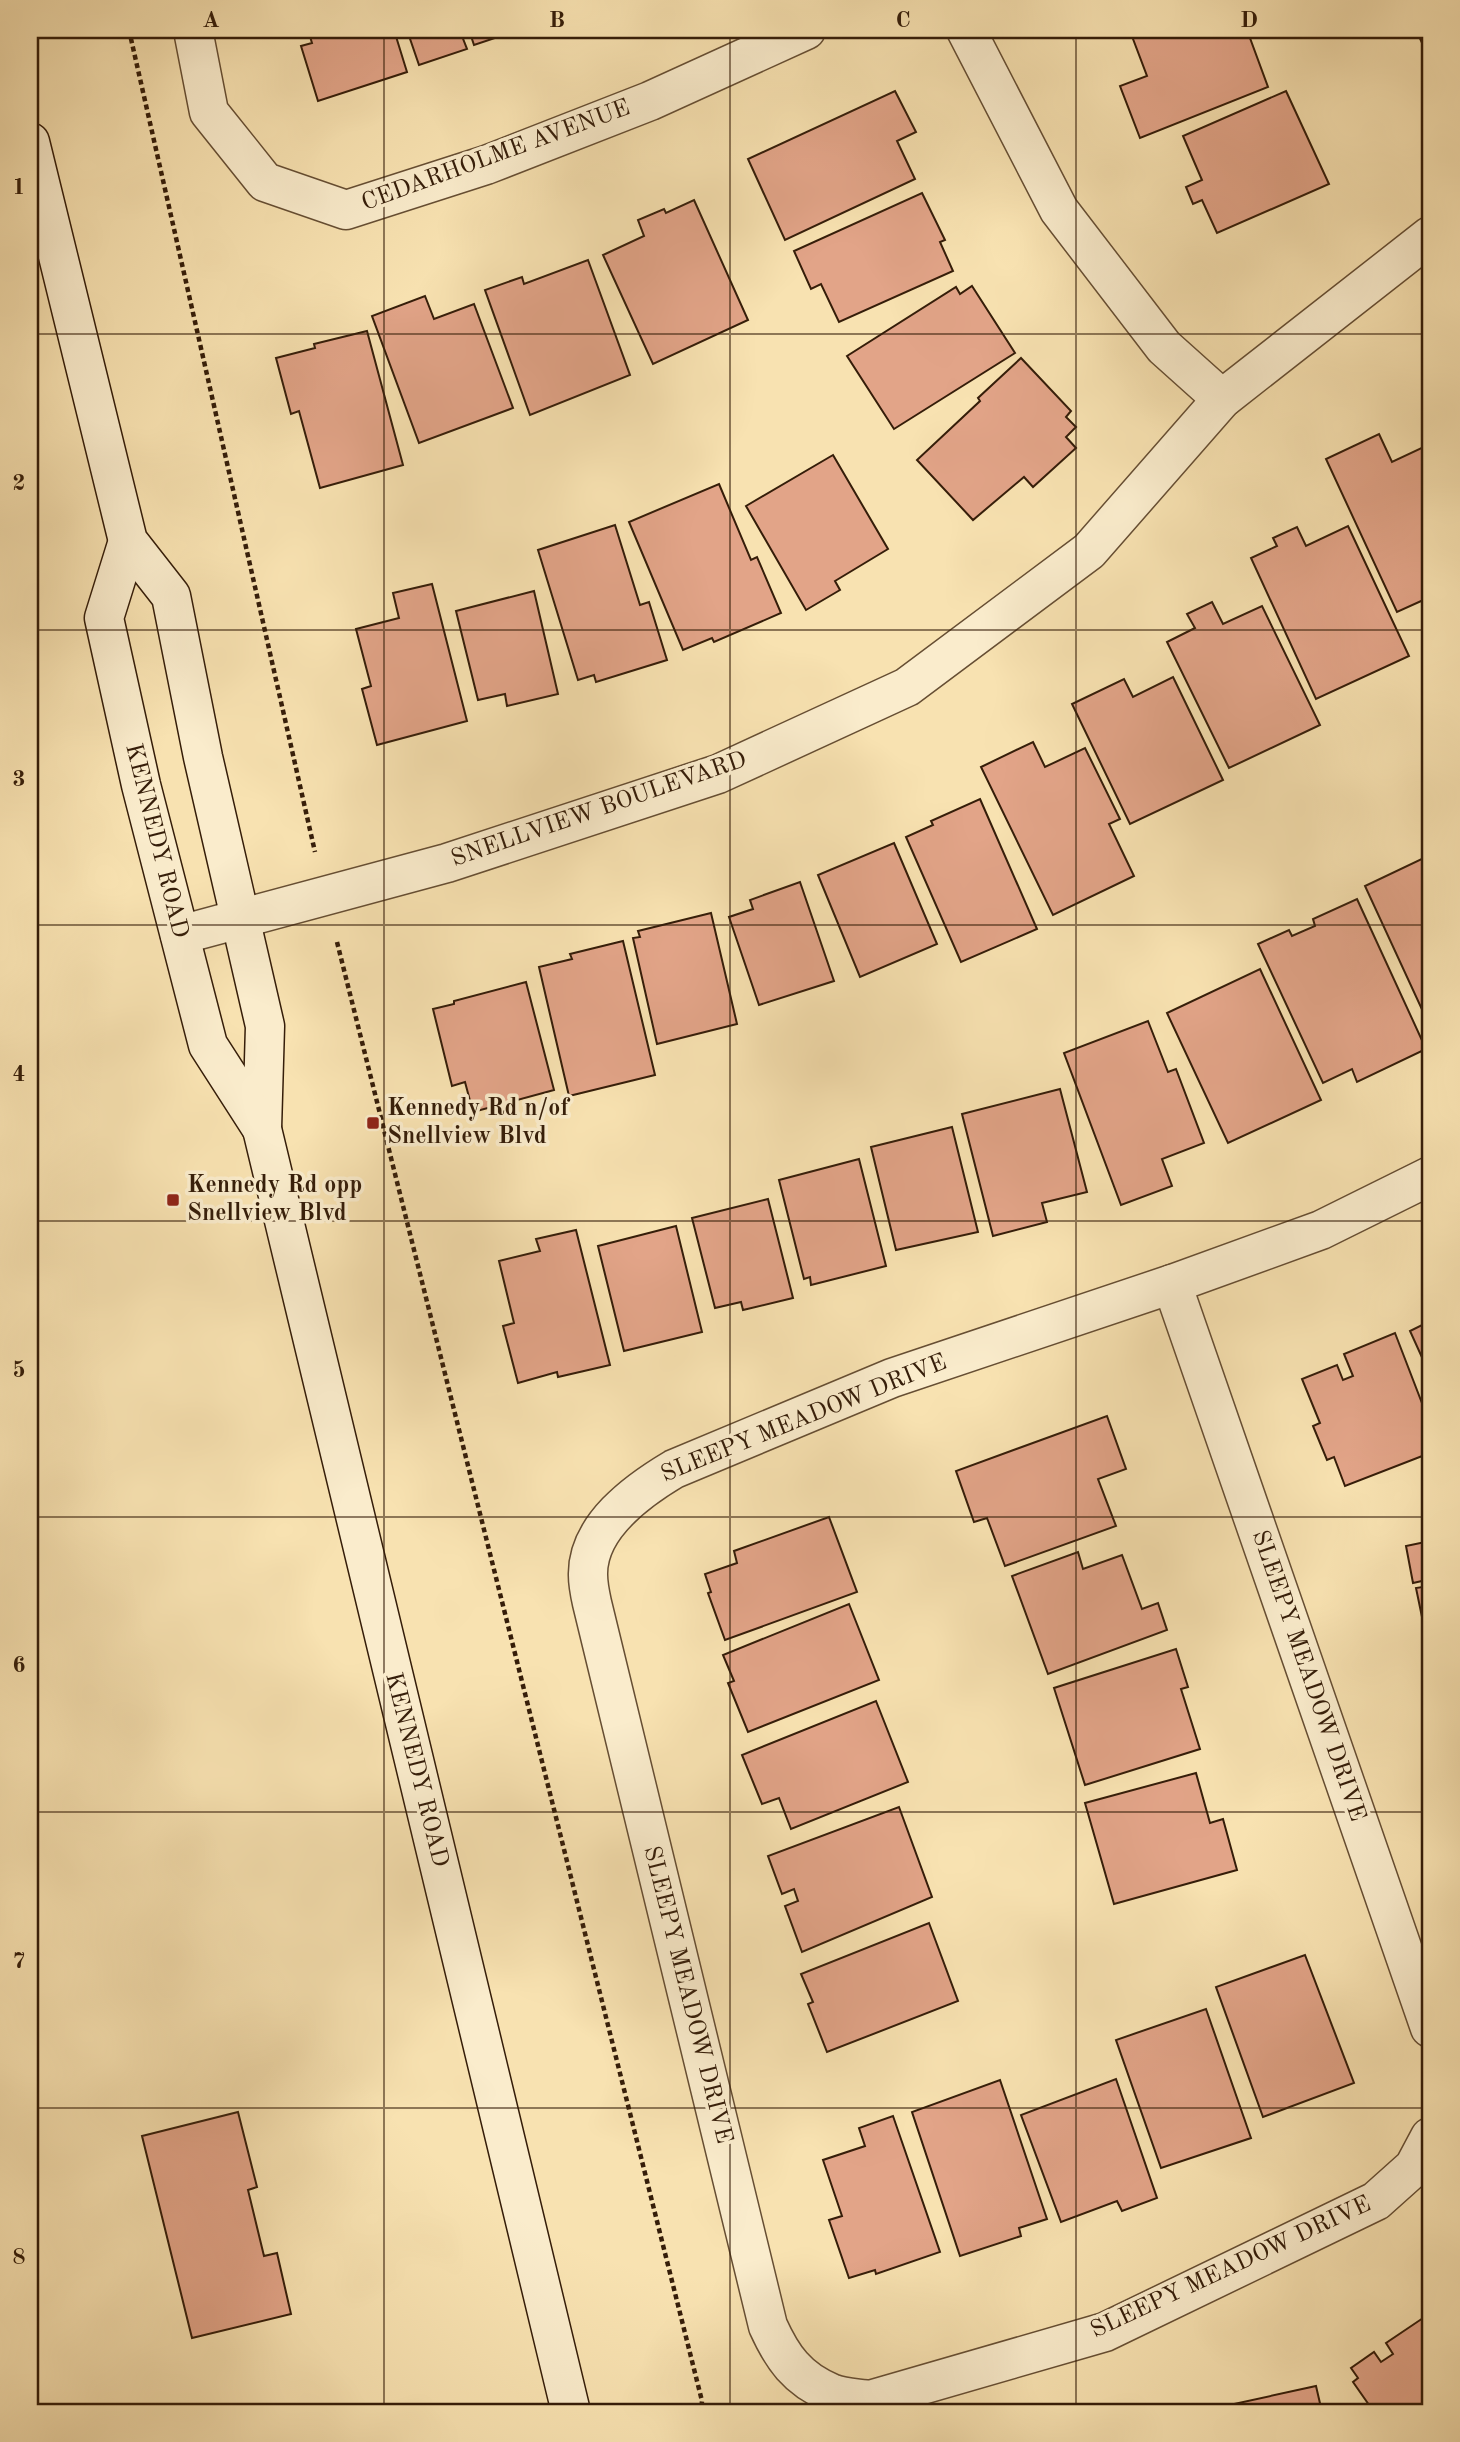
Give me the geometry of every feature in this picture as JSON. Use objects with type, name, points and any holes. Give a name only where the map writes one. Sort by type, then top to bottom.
[{"type":"street","name":"CEDARHOLME AVENUE","points":[[193,30],[209,112],[265,182],[346,210],[486,165],[650,101],[806,30]]},
{"type":"street","points":[[966,30],[1059,210],[1164,347],[1222,399]]},
{"type":"street","name":"KENNEDY ROAD","points":[[30,142],[128,541],[171,596],[203,757],[265,1026],[262,1129],[570,2412]]},
{"type":"street","name":"SNELLVIEW BOULEVARD","points":[[180,935],[447,863],[718,774],[907,687],[1089,551],[1222,399],[1430,236]]},
{"type":"street","name":"KENNEDY ROAD","points":[[128,541],[104,618],[141,785],[208,1045],[262,1129]]},
{"type":"street","name":"SLEEPY MEADOW DRIVE","points":[[1430,1176],[1321,1230],[1172,1284],[892,1378],[674,1469],[645,1486],[622,1506],[605,1526],[593,1550],[587,1574],[768,2326],[781,2355],[799,2374],[832,2393],[870,2400],[1105,2332],[1376,2201],[1414,2167],[1430,2137]]},
{"type":"street","name":"SLEEPY MEADOW DRIVE","points":[[1172,1284],[1430,2028]]},
{"type":"path","points":[[129,30],[325,896],[702,2401],[701,2412]]},
{"type":"building","points":[[308,30],[394,30],[407,72],[318,101],[301,46],[312,43]]},
{"type":"building","points":[[407,30],[509,30],[510,33],[474,45],[470,33],[462,36],[467,49],[419,65]]},
{"type":"building","points":[[1247,30],[1268,87],[1140,138],[1120,86],[1147,76],[1130,31]]},
{"type":"building","points":[[1416,30],[1430,30],[1430,60]]},
{"type":"building","points":[[895,91],[916,132],[897,141],[915,179],[785,240],[748,159]]},
{"type":"building","points":[[1286,91],[1329,184],[1217,233],[1202,200],[1193,204],[1186,187],[1202,180],[1183,136]]},
{"type":"building","points":[[922,193],[945,240],[940,242],[953,271],[839,322],[821,284],[811,289],[794,251]]},
{"type":"building","points":[[694,200],[748,320],[653,364],[603,255],[644,236],[638,220],[664,209],[666,213]]},
{"type":"building","points":[[588,260],[630,375],[530,415],[485,290],[522,277],[524,284]]},
{"type":"building","points":[[972,286],[1015,353],[894,429],[847,356],[956,287],[960,294]]},
{"type":"building","points":[[425,296],[434,319],[474,304],[513,408],[419,443],[372,316]]},
{"type":"building","points":[[367,331],[403,465],[320,488],[299,411],[291,414],[276,358],[315,348],[314,344]]},
{"type":"building","points":[[1021,358],[1071,411],[1066,417],[1076,427],[1066,437],[1076,448],[1033,487],[1024,477],[973,520],[917,460]]},
{"type":"building","points":[[1379,434],[1392,462],[1430,444],[1430,597],[1397,612],[1326,459]]},
{"type":"building","points":[[833,455],[888,549],[835,581],[840,590],[806,610],[746,506]]},
{"type":"building","points":[[719,484],[751,560],[757,557],[781,613],[714,642],[712,638],[683,650],[629,522]]},
{"type":"building","points":[[615,525],[640,605],[649,602],[667,660],[596,682],[594,675],[578,680],[538,550]]},
{"type":"building","points":[[1348,526],[1409,656],[1316,699],[1251,558],[1277,546],[1273,538],[1297,527],[1306,546]]},
{"type":"building","points":[[432,584],[467,721],[377,745],[362,689],[371,686],[356,629],[399,618],[393,593]]},
{"type":"building","points":[[534,591],[558,694],[507,706],[505,694],[478,700],[456,611]]},
{"type":"building","points":[[1212,602],[1223,624],[1262,606],[1320,725],[1229,768],[1167,642],[1195,628],[1187,614]]},
{"type":"building","points":[[1173,677],[1223,780],[1130,824],[1072,704],[1124,679],[1133,697]]},
{"type":"building","points":[[1033,742],[1045,767],[1085,748],[1120,819],[1109,824],[1134,876],[1053,915],[981,767]]},
{"type":"building","points":[[980,799],[1037,929],[961,962],[906,837],[933,825],[931,821]]},
{"type":"building","points":[[894,843],[937,944],[860,977],[818,875]]},
{"type":"building","points":[[1430,855],[1430,1014],[1425,1016],[1365,886]]},
{"type":"building","points":[[800,882],[834,981],[759,1005],[729,917],[753,909],[750,900]]},
{"type":"building","points":[[1357,899],[1426,1049],[1357,1082],[1352,1069],[1323,1083],[1258,944],[1289,930],[1292,936],[1315,926],[1313,919]]},
{"type":"building","points":[[711,913],[737,1024],[657,1044],[633,938],[640,937],[638,931]]},
{"type":"building","points":[[623,941],[655,1075],[569,1096],[539,967],[572,959],[570,954]]},
{"type":"building","points":[[1260,969],[1321,1100],[1228,1143],[1167,1013]]},
{"type":"building","points":[[526,982],[554,1090],[473,1112],[465,1082],[452,1086],[433,1009]]},
{"type":"building","points":[[1148,1021],[1168,1072],[1176,1069],[1204,1143],[1162,1159],[1172,1186],[1121,1205],[1064,1053]]},
{"type":"building","points":[[1060,1089],[1087,1192],[1042,1203],[1047,1222],[993,1236],[962,1114]]},
{"type":"building","points":[[952,1127],[978,1232],[896,1250],[871,1147]]},
{"type":"building","points":[[859,1159],[886,1266],[811,1285],[810,1277],[804,1279],[779,1180]]},
{"type":"building","points":[[768,1199],[793,1298],[743,1310],[741,1302],[715,1308],[692,1218]]},
{"type":"building","points":[[676,1226],[702,1332],[624,1351],[598,1246]]},
{"type":"building","points":[[576,1230],[610,1365],[558,1377],[557,1372],[518,1383],[503,1326],[514,1323],[499,1261],[540,1251],[536,1239]]},
{"type":"building","points":[[1430,1321],[1430,1375],[1410,1331]]},
{"type":"building","points":[[1395,1333],[1430,1424],[1430,1453],[1345,1486],[1334,1457],[1327,1460],[1313,1426],[1320,1423],[1302,1379],[1337,1365],[1343,1380],[1353,1376],[1344,1354]]},
{"type":"building","points":[[1107,1416],[1126,1469],[1098,1479],[1116,1526],[1005,1566],[987,1518],[974,1522],[956,1471]]},
{"type":"building","points":[[829,1517],[857,1592],[725,1640],[708,1593],[711,1592],[705,1574],[737,1563],[734,1551]]},
{"type":"building","points":[[1430,1541],[1428,1646],[1416,1588],[1423,1587],[1422,1581],[1413,1583],[1406,1546]]},
{"type":"building","points":[[1078,1552],[1083,1569],[1122,1555],[1142,1609],[1158,1603],[1167,1630],[1048,1674],[1012,1576]]},
{"type":"building","points":[[849,1604],[879,1680],[748,1732],[728,1683],[734,1681],[723,1655]]},
{"type":"building","points":[[1176,1649],[1188,1687],[1181,1689],[1200,1749],[1085,1785],[1054,1688]]},
{"type":"building","points":[[876,1701],[908,1782],[791,1829],[779,1798],[762,1804],[742,1755]]},
{"type":"building","points":[[1196,1773],[1210,1823],[1223,1819],[1237,1870],[1114,1904],[1085,1803]]},
{"type":"building","points":[[899,1807],[932,1897],[802,1952],[785,1906],[798,1901],[794,1889],[782,1894],[768,1856]]},
{"type":"building","points":[[929,1923],[958,2001],[827,2052],[808,2004],[813,2002],[801,1974]]},
{"type":"building","points":[[1305,1955],[1354,2083],[1263,2117],[1216,1987]]},
{"type":"building","points":[[1206,2009],[1251,2138],[1161,2168],[1116,2040]]},
{"type":"building","points":[[1116,2079],[1157,2198],[1122,2211],[1117,2201],[1061,2222],[1021,2115]]},
{"type":"building","points":[[1000,2080],[1047,2219],[1019,2228],[1021,2236],[960,2256],[912,2112]]},
{"type":"building","points":[[238,2112],[257,2187],[248,2190],[264,2256],[277,2253],[291,2314],[192,2338],[142,2136]]},
{"type":"building","points":[[893,2116],[940,2252],[876,2274],[875,2270],[849,2278],[829,2220],[842,2216],[823,2160],[865,2146],[859,2128]]},
{"type":"building","points":[[1429,2314],[1430,2412],[1374,2412],[1353,2382],[1358,2378],[1351,2368],[1374,2352],[1381,2362],[1393,2354],[1386,2343]]},
{"type":"building","points":[[1316,2386],[1322,2412],[1236,2412],[1234,2404]]},
{"type":"place","name":"Kennedy Rd n/of Snellview Blvd","points":[[373,1123]]},
{"type":"place","name":"Kennedy Rd opp Snellview Blvd","points":[[173,1200]]}]
